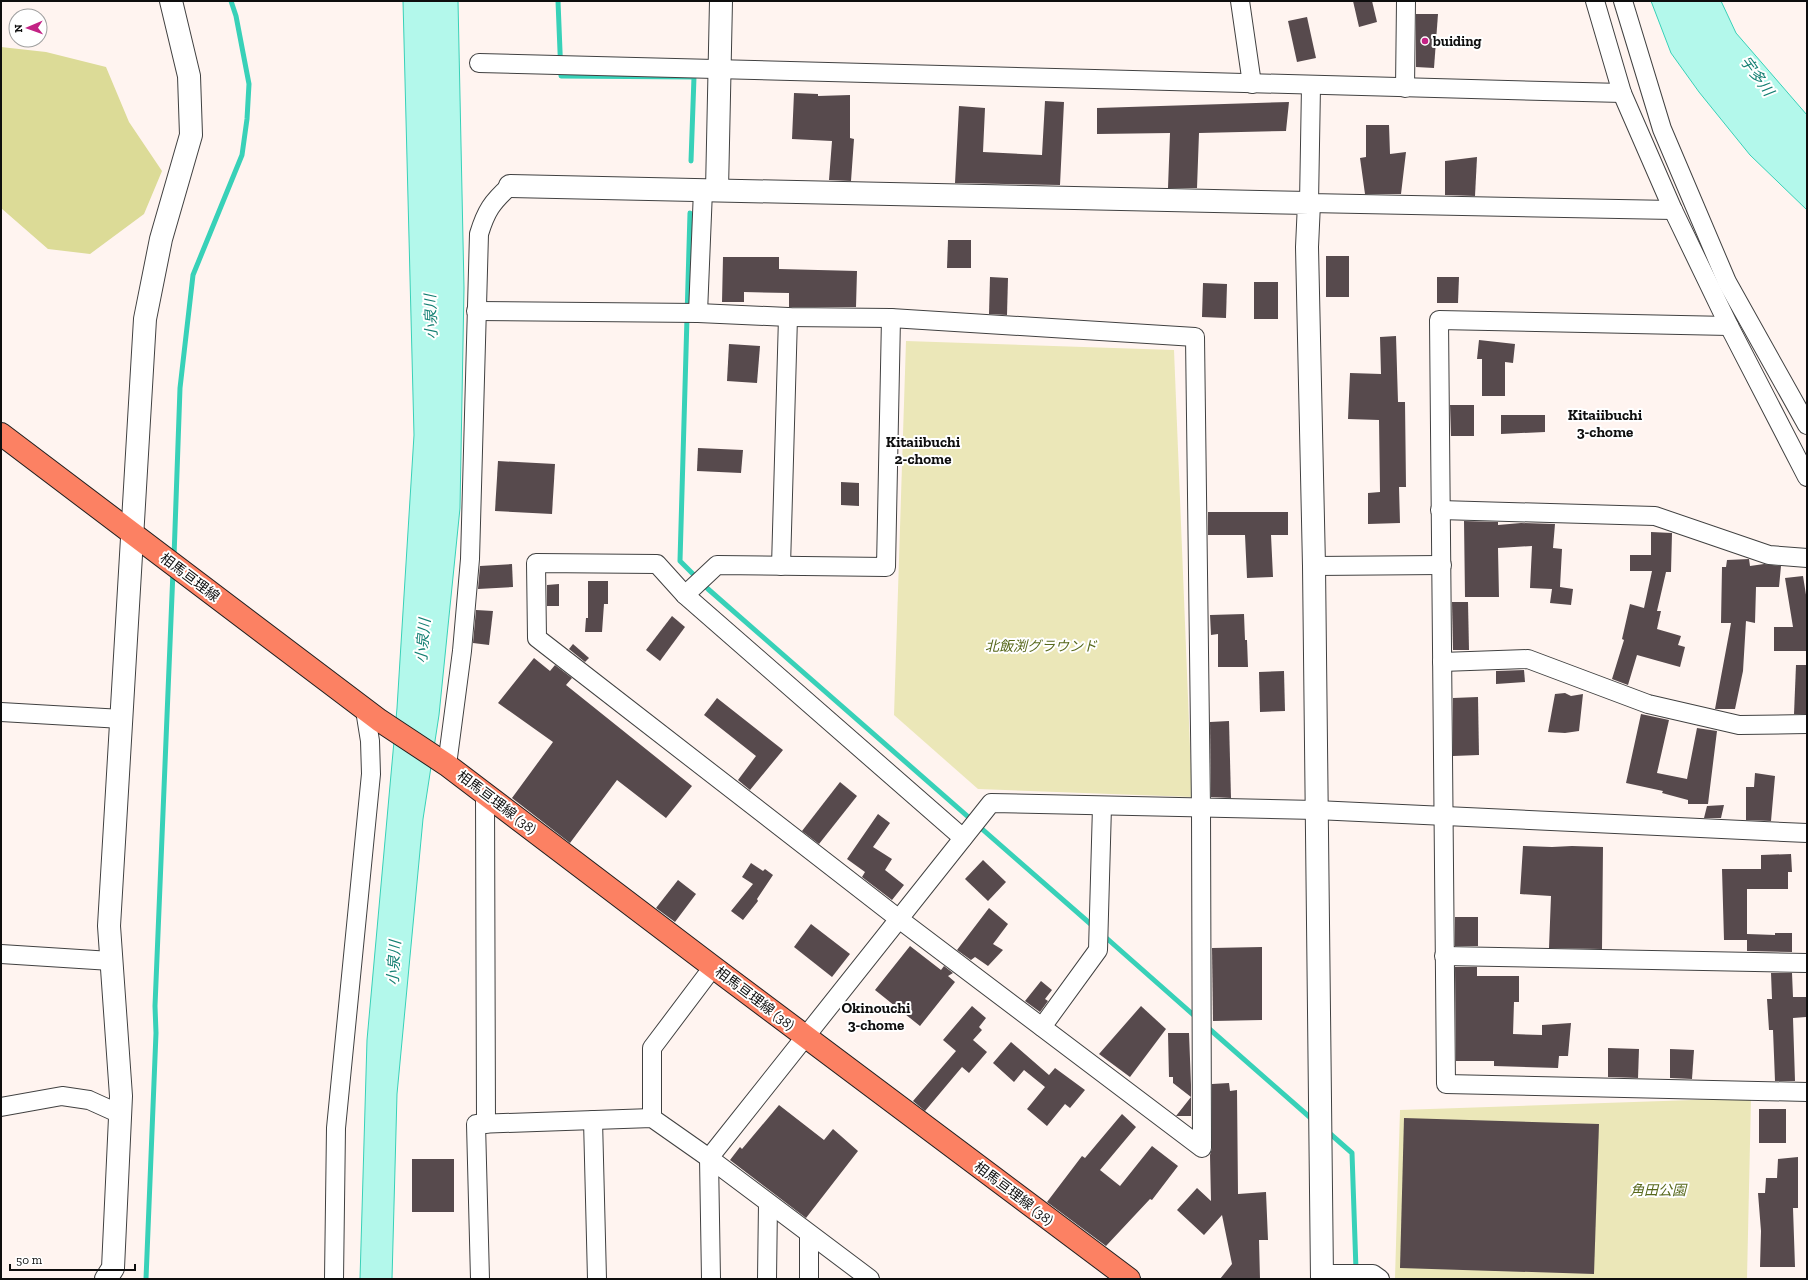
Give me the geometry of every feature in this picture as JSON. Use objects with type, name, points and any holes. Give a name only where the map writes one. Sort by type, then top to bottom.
[{"type":"main road","name":"相馬亘理線","points":[[1,434],[372,715]]},
{"type":"main road","name":"相馬亘理線 (38)","points":[[372,715],[443,762],[713,967],[1129,1279]]},
{"type":"street","points":[[106,1279],[113,1268],[121,1096],[109,926],[145,319],[162,239],[191,135],[189,76],[171,1]]},
{"type":"street","points":[[690,313],[710,190],[720,68],[721,1]]},
{"type":"street","points":[[1240,1],[1252,84]]},
{"type":"street","points":[[1405,88],[1406,1]]},
{"type":"street","points":[[1595,1],[1620,85],[1673,210],[1729,326],[1807,477]]},
{"type":"street","points":[[1623,1],[1662,129],[1727,282],[1807,425]]},
{"type":"street","points":[[479,63],[720,68],[1405,88],[1620,85],[1653,97]]},
{"type":"street","points":[[1311,86],[1307,247],[1314,566],[1322,1277],[1344,1274],[1372,1276]]},
{"type":"street","points":[[1646,148],[1653,97]]},
{"type":"street","points":[[443,762],[462,651],[470,559],[479,234],[486,213],[495,199],[510,186],[1673,210]]},
{"type":"street","points":[[476,311],[690,313],[788,317],[891,318],[1195,337],[1201,808],[1202,1148],[899,919],[536,638],[536,563],[657,564],[688,593],[966,835]]},
{"type":"street","points":[[781,566],[788,317]]},
{"type":"street","points":[[688,593],[717,565],[886,567],[891,318]]},
{"type":"street","points":[[1729,326],[1439,320],[1446,1084],[1807,1092]]},
{"type":"street","points":[[1440,510],[1655,516],[1769,555],[1807,558]]},
{"type":"street","points":[[1314,566],[1442,565]]},
{"type":"street","points":[[1442,662],[1528,659],[1648,704],[1739,725],[1807,724]]},
{"type":"street","points":[[1,712],[122,719]]},
{"type":"street","points":[[334,1279],[336,1128],[371,774],[370,741],[372,715]]},
{"type":"street","points":[[485,794],[486,1124]]},
{"type":"street","points":[[711,1279],[709,1158],[991,803],[1316,810],[1807,833]]},
{"type":"street","points":[[1042,1026],[1098,950],[1102,806]]},
{"type":"street","points":[[1,954],[112,961]]},
{"type":"street","points":[[1444,956],[1807,964]]},
{"type":"street","points":[[652,1118],[652,1048],[713,967]]},
{"type":"street","points":[[1,1107],[62,1096],[88,1100],[120,1114]]},
{"type":"street","points":[[480,1279],[476,1124],[652,1118],[709,1158],[809,1234],[850,1271],[870,1279]]},
{"type":"street","points":[[593,1120],[597,1279]]},
{"type":"street","points":[[767,1279],[768,1203]]},
{"type":"street","points":[[809,1234],[809,1279]]},
{"type":"green space","name":"北飯渕グラウンド","points":[[906,341],[1174,350],[1192,797],[978,789],[894,715]]},
{"type":"green space","name":"角田公園","points":[[1751,1098],[1747,1279],[1395,1278],[1400,1110]]},
{"type":"shaded area","points":[[1,47],[46,52],[106,67],[129,122],[162,171],[144,214],[90,254],[48,249],[1,208]]},
{"type":"water","name":"小泉川","points":[[403,1],[458,1],[464,288],[460,508],[439,715],[423,819],[397,1094],[392,1279],[360,1279],[367,1040],[397,708],[414,435]]},
{"type":"water","name":"宇多川","points":[[1651,1],[1721,1],[1736,33],[1807,115],[1807,210],[1750,155],[1699,92],[1671,53]]},
{"type":"building","points":[[1353,1],[1372,1],[1377,22],[1359,27]]},
{"type":"building","name":"buiding","points":[[1416,14],[1438,14],[1434,68],[1416,67]]},
{"type":"building","points":[[1307,17],[1316,58],[1297,62],[1288,21]]},
{"type":"building","points":[[794,93],[818,94],[818,96],[850,95],[850,138],[854,139],[851,181],[829,180],[832,141],[792,139]]},
{"type":"building","points":[[1045,101],[1064,102],[1060,185],[955,183],[959,106],[985,108],[983,152],[1042,155]]},
{"type":"building","points":[[1289,102],[1286,131],[1199,133],[1197,188],[1168,188],[1170,133],[1097,134],[1097,108]]},
{"type":"building","points":[[1366,125],[1389,125],[1390,154],[1406,152],[1401,194],[1365,194],[1360,158],[1366,157]]},
{"type":"building","points":[[1477,157],[1475,196],[1445,195],[1445,161]]},
{"type":"building","points":[[948,240],[971,240],[971,268],[947,268]]},
{"type":"building","points":[[1326,256],[1349,256],[1349,297],[1326,297]]},
{"type":"building","points":[[723,257],[779,257],[779,269],[857,271],[856,307],[789,307],[789,293],[744,292],[744,302],[722,302]]},
{"type":"building","points":[[990,277],[1008,278],[1007,315],[989,314]]},
{"type":"building","points":[[1437,277],[1459,277],[1458,303],[1437,303]]},
{"type":"building","points":[[1254,282],[1278,282],[1278,319],[1254,319]]},
{"type":"building","points":[[1203,283],[1227,284],[1226,318],[1202,317]]},
{"type":"building","points":[[1396,336],[1398,402],[1405,402],[1406,487],[1399,487],[1400,523],[1368,524],[1368,493],[1380,492],[1379,420],[1348,419],[1350,373],[1381,374],[1380,337]]},
{"type":"building","points":[[1479,340],[1515,344],[1513,363],[1505,362],[1505,396],[1482,396],[1482,359],[1477,359]]},
{"type":"building","points":[[729,344],[760,346],[757,383],[727,381]]},
{"type":"building","points":[[1450,405],[1474,405],[1474,436],[1451,436]]},
{"type":"building","points":[[1501,415],[1545,415],[1545,432],[1501,434]]},
{"type":"building","points":[[698,448],[743,450],[741,473],[697,471]]},
{"type":"building","points":[[498,461],[555,464],[552,514],[495,511]]},
{"type":"building","points":[[841,482],[859,483],[859,506],[841,505]]},
{"type":"building","points":[[1208,512],[1288,512],[1288,535],[1271,535],[1273,577],[1247,578],[1245,535],[1208,535]]},
{"type":"building","points":[[1464,521],[1498,522],[1498,525],[1521,523],[1555,524],[1553,548],[1562,549],[1560,587],[1573,589],[1571,605],[1550,603],[1552,589],[1530,588],[1532,546],[1498,548],[1499,597],[1465,597]]},
{"type":"building","points":[[1651,532],[1672,533],[1671,572],[1666,572],[1657,611],[1661,611],[1657,629],[1681,636],[1678,645],[1685,647],[1680,667],[1637,655],[1628,685],[1612,679],[1624,640],[1622,639],[1630,604],[1644,608],[1652,571],[1630,571],[1630,555],[1651,555]]},
{"type":"building","points":[[1749,559],[1750,566],[1764,564],[1781,566],[1779,587],[1756,587],[1755,623],[1746,621],[1743,671],[1735,709],[1715,709],[1731,623],[1721,623],[1722,567],[1726,567],[1727,560]]},
{"type":"building","points":[[512,564],[513,587],[478,589],[480,566]]},
{"type":"building","points":[[1803,576],[1807,601],[1807,651],[1774,651],[1774,627],[1793,627],[1785,578]]},
{"type":"building","points":[[588,581],[608,581],[608,604],[604,604],[602,632],[585,632],[586,618],[588,618]]},
{"type":"building","points":[[559,584],[559,606],[547,606],[547,585]]},
{"type":"building","points":[[1452,602],[1468,602],[1469,650],[1453,650]]},
{"type":"building","points":[[476,610],[493,611],[489,645],[473,643]]},
{"type":"building","points":[[1244,614],[1248,667],[1218,667],[1218,634],[1211,635],[1210,615]]},
{"type":"building","points":[[672,616],[685,627],[660,661],[646,650]]},
{"type":"building","points":[[573,644],[589,658],[585,662],[569,649]]},
{"type":"building","points":[[534,658],[550,671],[555,665],[572,678],[566,685],[692,786],[666,818],[617,780],[570,843],[512,798],[553,742],[498,703]]},
{"type":"building","points":[[1796,665],[1807,665],[1807,714],[1794,714]]},
{"type":"building","points":[[1524,670],[1525,682],[1496,684],[1496,671]]},
{"type":"building","points":[[1284,671],[1285,711],[1260,712],[1259,672]]},
{"type":"building","points":[[1565,693],[1571,696],[1583,694],[1579,731],[1565,733],[1548,732],[1555,694]]},
{"type":"building","points":[[1478,697],[1479,755],[1453,756],[1453,698]]},
{"type":"building","points":[[717,698],[783,750],[750,790],[738,780],[756,756],[704,715]]},
{"type":"building","points":[[1641,714],[1669,720],[1657,773],[1687,779],[1697,728],[1717,731],[1708,804],[1688,804],[1688,800],[1662,793],[1663,791],[1626,783]]},
{"type":"building","points":[[1229,721],[1231,798],[1211,797],[1210,722]]},
{"type":"building","points":[[1755,773],[1775,776],[1771,821],[1746,820],[1746,787],[1754,787]]},
{"type":"building","points":[[840,782],[857,796],[819,844],[802,831]]},
{"type":"building","points":[[1724,805],[1721,818],[1704,818],[1707,806]]},
{"type":"building","points":[[878,814],[890,823],[873,847],[892,859],[885,870],[904,885],[892,900],[862,877],[865,872],[847,859]]},
{"type":"building","points":[[1523,846],[1603,847],[1602,949],[1549,948],[1551,896],[1520,894]]},
{"type":"building","points":[[1791,854],[1792,872],[1788,872],[1788,889],[1747,889],[1747,934],[1775,935],[1775,933],[1792,933],[1792,952],[1747,951],[1747,940],[1724,940],[1722,869],[1761,869],[1761,855]]},
{"type":"building","points":[[983,860],[1006,882],[988,901],[965,879]]},
{"type":"building","points":[[751,863],[763,871],[765,869],[773,875],[757,899],[758,901],[743,920],[731,911],[753,884],[742,877]]},
{"type":"building","points":[[678,880],[696,894],[675,922],[656,908]]},
{"type":"building","points":[[989,908],[1008,924],[993,944],[1003,950],[988,966],[975,957],[971,960],[957,950]]},
{"type":"building","points":[[1455,917],[1478,917],[1478,946],[1455,946]]},
{"type":"building","points":[[811,924],[850,954],[832,977],[794,947]]},
{"type":"building","points":[[910,946],[941,970],[944,966],[953,973],[948,976],[955,982],[920,1026],[875,990]]},
{"type":"building","points":[[1262,947],[1262,1020],[1213,1021],[1212,948]]},
{"type":"building","points":[[1455,967],[1477,967],[1477,976],[1519,976],[1519,1002],[1514,1002],[1513,1034],[1542,1035],[1542,1025],[1571,1023],[1568,1056],[1559,1056],[1558,1068],[1494,1066],[1494,1061],[1456,1061]]},
{"type":"building","points":[[1771,973],[1792,973],[1793,997],[1806,997],[1806,1017],[1793,1018],[1795,1081],[1775,1081],[1773,1030],[1769,1030],[1767,999],[1772,999]]},
{"type":"building","points":[[1041,981],[1052,990],[1045,999],[1048,1001],[1040,1012],[1025,1001]]},
{"type":"building","points":[[972,1006],[986,1018],[979,1027],[982,1030],[973,1040],[987,1052],[969,1073],[962,1067],[925,1111],[913,1101],[956,1051],[943,1040]]},
{"type":"building","points":[[1141,1006],[1166,1029],[1130,1077],[1099,1054]]},
{"type":"building","points":[[1168,1033],[1189,1033],[1191,1097],[1173,1083],[1173,1077],[1169,1077]]},
{"type":"building","points":[[1011,1042],[1049,1075],[1055,1068],[1085,1090],[1070,1108],[1065,1104],[1047,1126],[1027,1109],[1045,1087],[1024,1070],[1014,1082],[993,1063]]},
{"type":"building","points":[[1608,1048],[1639,1049],[1638,1078],[1608,1077]]},
{"type":"building","points":[[1670,1049],[1694,1050],[1692,1079],[1670,1078]]},
{"type":"building","points":[[1229,1083],[1230,1091],[1237,1090],[1238,1194],[1266,1192],[1268,1240],[1259,1240],[1260,1279],[1220,1279],[1232,1264],[1222,1215],[1204,1235],[1177,1210],[1197,1188],[1211,1201],[1210,1155],[1212,1148],[1212,1084]]},
{"type":"building","points":[[1191,1097],[1191,1116],[1176,1116]]},
{"type":"building","points":[[779,1105],[824,1140],[833,1129],[858,1151],[806,1218],[730,1160],[740,1147],[742,1149]]},
{"type":"building","points":[[1759,1109],[1786,1109],[1786,1143],[1759,1143]]},
{"type":"building","points":[[1122,1114],[1136,1127],[1100,1170],[1120,1186],[1152,1146],[1178,1166],[1152,1200],[1150,1199],[1106,1246],[1047,1202],[1082,1156],[1085,1158]]},
{"type":"building","points":[[1404,1118],[1599,1124],[1594,1274],[1400,1268]]},
{"type":"building","points":[[1798,1157],[1798,1208],[1793,1208],[1795,1267],[1760,1267],[1761,1231],[1758,1193],[1765,1193],[1766,1178],[1777,1178],[1778,1159]]},
{"type":"building","points":[[412,1159],[454,1159],[454,1212],[412,1212]]},
{"type":"waterway","points":[[174,557],[180,388],[193,275],[242,155],[247,119],[249,84],[236,16],[231,1]]},
{"type":"waterway","points":[[558,1],[561,76],[694,77],[691,161]]},
{"type":"waterway","points":[[690,213],[680,561],[708,589],[1094,927]]},
{"type":"waterway","points":[[146,1279],[156,1033],[155,1006],[173,571]]},
{"type":"waterway","points":[[1103,935],[1197,1018]]},
{"type":"waterway","points":[[1206,1026],[1313,1120]]},
{"type":"waterway","points":[[1327,1131],[1352,1153],[1356,1270]]},
{"type":"place","name":"buiding","points":[[1425,41]]},
{"type":"district","name":"Kitaiibuchi 3-chome","points":[[1605,424]]},
{"type":"district","name":"Kitaiibuchi 2-chome","points":[[923,450]]},
{"type":"district","name":"Okinouchi 3-chome","points":[[876,1016]]}]
